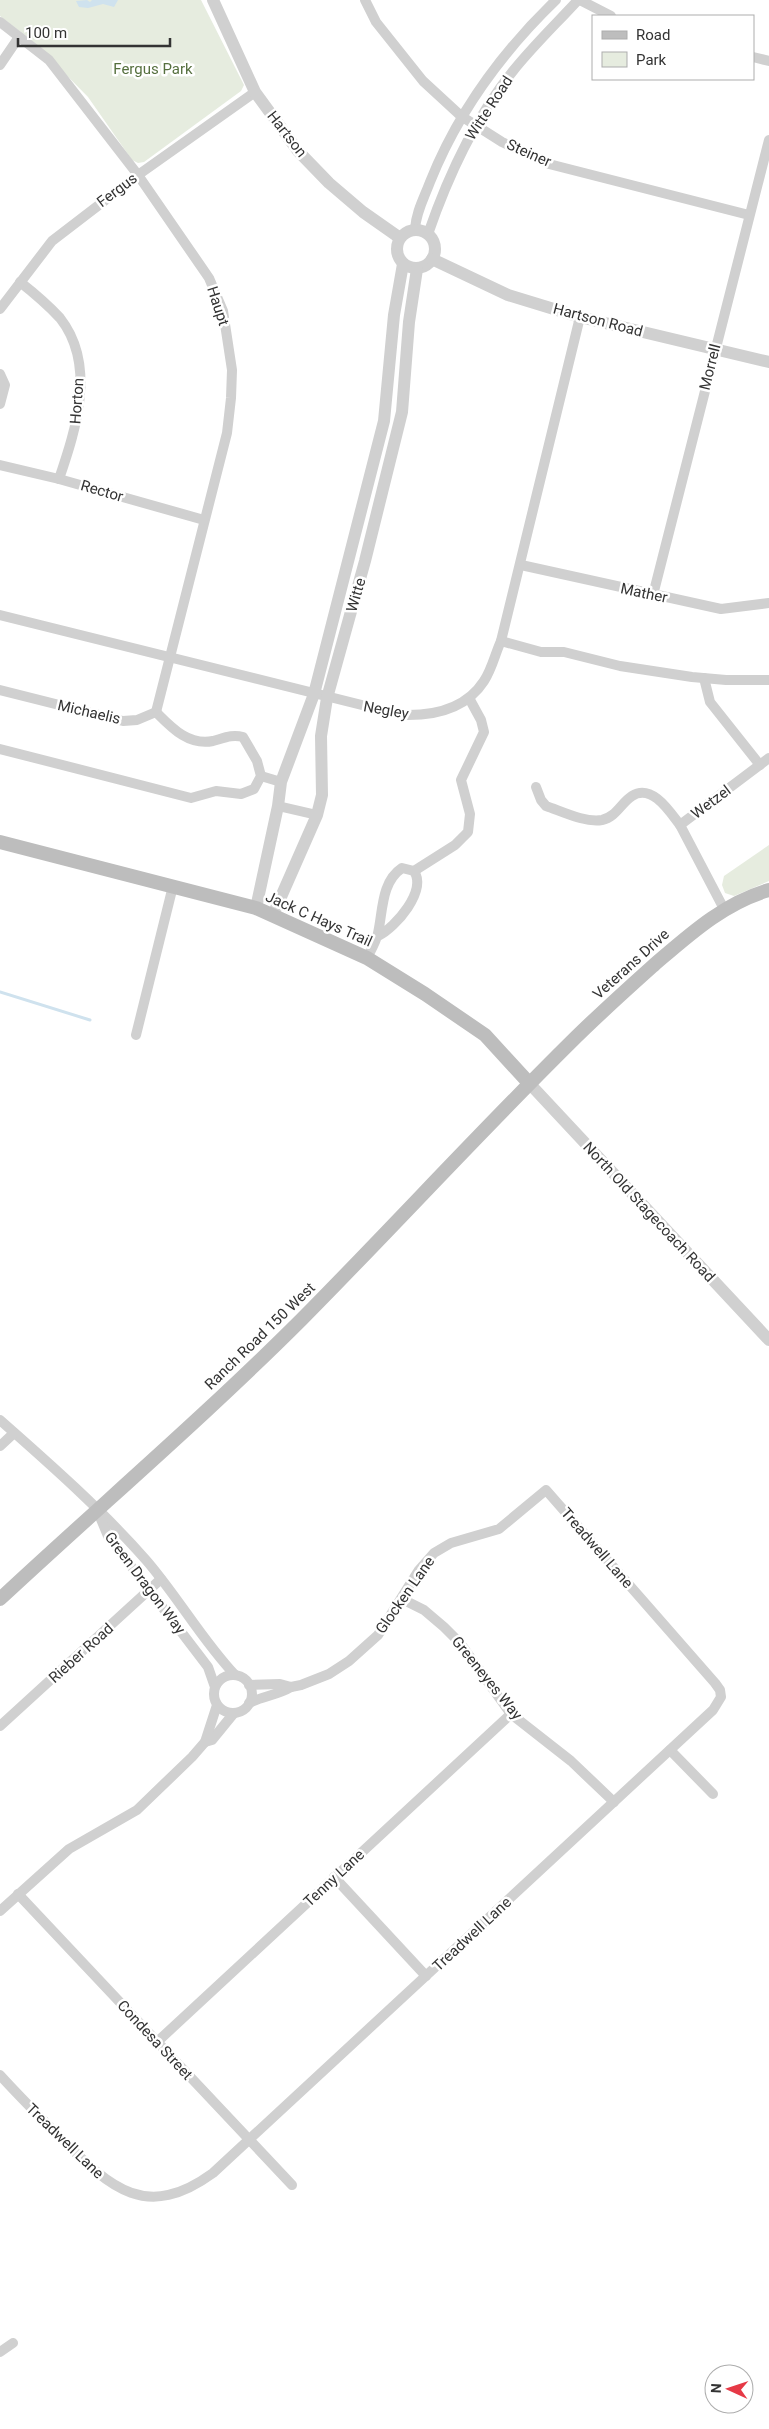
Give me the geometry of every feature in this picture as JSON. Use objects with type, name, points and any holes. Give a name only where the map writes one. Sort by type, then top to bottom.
[{"type":"main road","name":"Jack C Hays Trail","points":[[0,842],[256,908],[273,915],[367,958],[485,1036],[529,1083]]},
{"type":"main road","name":"Veterans Drive","points":[[529,1083],[616,997],[691,932],[724,909],[769,890]]},
{"type":"main road","name":"Ranch Road 150 West","points":[[0,1598],[96,1509],[172,1444],[301,1319],[529,1083]]},
{"type":"street","name":"Hartson","points":[[213,0],[255,92],[298,151],[329,183],[363,212],[400,238]]},
{"type":"street","name":"Steiner","points":[[365,0],[376,22],[423,81],[461,116],[502,142],[549,164],[749,215]]},
{"type":"street","name":"Witte Road","points":[[415,229],[416,218],[434,171],[461,116],[495,66],[530,25],[556,0]]},
{"type":"street","name":"Witte Road","points":[[428,234],[445,185],[463,149],[492,100],[513,71],[579,0]]},
{"type":"street","points":[[579,0],[609,15]]},
{"type":"street","name":"Haupt","points":[[0,22],[49,60],[138,175],[209,278],[223,312],[232,370],[232,398],[227,433],[156,712]]},
{"type":"street","points":[[0,65],[19,37]]},
{"type":"street","points":[[754,56],[769,61]]},
{"type":"street","name":"Fergus","points":[[0,309],[52,240],[138,175],[255,92]]},
{"type":"street","name":"Morrell","points":[[653,595],[714,349],[769,140]]},
{"type":"street","points":[[415,229],[428,234],[435,249],[432,259],[428,264],[417,268],[403,264],[397,254],[400,238],[415,229]]},
{"type":"street","name":"Hartson Road","points":[[432,259],[508,295],[580,316],[769,362]]},
{"type":"street","name":"Witte","points":[[256,908],[278,806],[281,782],[314,694],[384,421],[394,315],[403,264]]},
{"type":"street","name":"Witte","points":[[273,915],[317,815],[322,795],[321,736],[327,698],[365,561],[402,412],[409,322],[417,268]]},
{"type":"street","name":"Horton","points":[[20,282],[61,320],[78,352],[81,382],[75,432],[59,479]]},
{"type":"street","name":"Negley","points":[[0,615],[327,698],[402,715],[425,715],[446,710],[469,698],[484,680],[501,641],[580,316]]},
{"type":"street","points":[[390,370],[405,370]]},
{"type":"street","points":[[0,374],[5,385],[0,404]]},
{"type":"street","name":"Rector","points":[[0,465],[59,479],[204,520]]},
{"type":"street","points":[[370,472],[386,477]]},
{"type":"street","name":"Mather","points":[[521,565],[721,609],[769,603]]},
{"type":"street","points":[[501,641],[541,652],[564,652],[620,666],[704,678],[769,680]]},
{"type":"street","points":[[704,678],[710,702],[760,765]]},
{"type":"street","name":"Michaelis","points":[[0,690],[123,721],[137,720],[156,712]]},
{"type":"street","points":[[414,871],[455,845],[468,832],[470,814],[461,780],[484,732],[481,720],[469,698]]},
{"type":"street","points":[[0,749],[192,798],[216,791],[241,794],[254,790],[261,776],[257,761],[243,737],[234,735],[210,741],[180,736],[156,712]]},
{"type":"street","name":"Wetzel","points":[[724,909],[680,825],[769,758]]},
{"type":"street","points":[[261,776],[281,782]]},
{"type":"street","points":[[536,787],[540,800],[546,806],[592,820],[603,820],[612,816],[632,796],[643,793],[660,800],[680,825]]},
{"type":"street","points":[[278,806],[317,815]]},
{"type":"street","points":[[367,958],[378,936],[386,891],[393,874],[402,868],[414,871],[418,877],[417,891],[394,926],[378,936]]},
{"type":"street","points":[[136,1035],[173,886]]},
{"type":"street","name":"North Old Stagecoach Road","points":[[529,1083],[769,1340]]},
{"type":"street","points":[[0,1420],[96,1509]]},
{"type":"street","points":[[0,1446],[14,1432]]},
{"type":"street","name":"Glocken Lane","points":[[249,1703],[313,1681],[349,1661],[378,1634],[419,1570],[434,1553],[451,1543],[499,1529],[546,1490]]},
{"type":"street","name":"Treadwell Lane","points":[[0,2075],[104,2179],[132,2194],[154,2196],[174,2194],[193,2187],[214,2173],[719,1704],[720,1690],[546,1490]]},
{"type":"street","name":"Green Dragon Way","points":[[96,1509],[118,1529],[161,1580],[235,1676]]},
{"type":"street","name":"Green Dragon Way","points":[[96,1509],[108,1536],[208,1667],[216,1687]]},
{"type":"street","name":"Rieber Road","points":[[0,1726],[161,1580]]},
{"type":"street","name":"Greeneyes Way","points":[[402,1599],[424,1610],[460,1643],[511,1714],[571,1761],[614,1802]]},
{"type":"street","points":[[0,1911],[69,1850],[137,1810],[192,1757],[204,1742],[217,1705],[215,1699],[216,1687],[223,1678],[240,1677],[249,1685],[251,1691],[249,1703],[245,1708],[234,1713],[212,1740],[204,1742]]},
{"type":"street","name":"Glocken Lane","points":[[249,1685],[280,1684],[291,1687]]},
{"type":"street","points":[[217,1705],[228,1712],[234,1713]]},
{"type":"street","name":"Tenny Lane","points":[[157,2042],[511,1714]]},
{"type":"street","points":[[670,1750],[713,1794]]},
{"type":"street","points":[[334,1877],[426,1976]]},
{"type":"street","name":"Condesa Street","points":[[18,1894],[292,2185]]},
{"type":"street","points":[[0,2352],[13,2343]]},
{"type":"green space","name":"Fergus Park","points":[[0,0],[201,0],[244,85],[241,91],[144,162],[138,163],[132,160],[88,97],[35,43],[0,16]]},
{"type":"green space","points":[[769,845],[769,881],[734,896],[725,893],[722,885],[724,876]]},
{"type":"water","points":[[87,0],[90,2],[92,0],[118,0],[114,7],[103,4],[88,8],[79,7],[76,1]]},
{"type":"waterway","points":[[0,992],[90,1020]]}]
